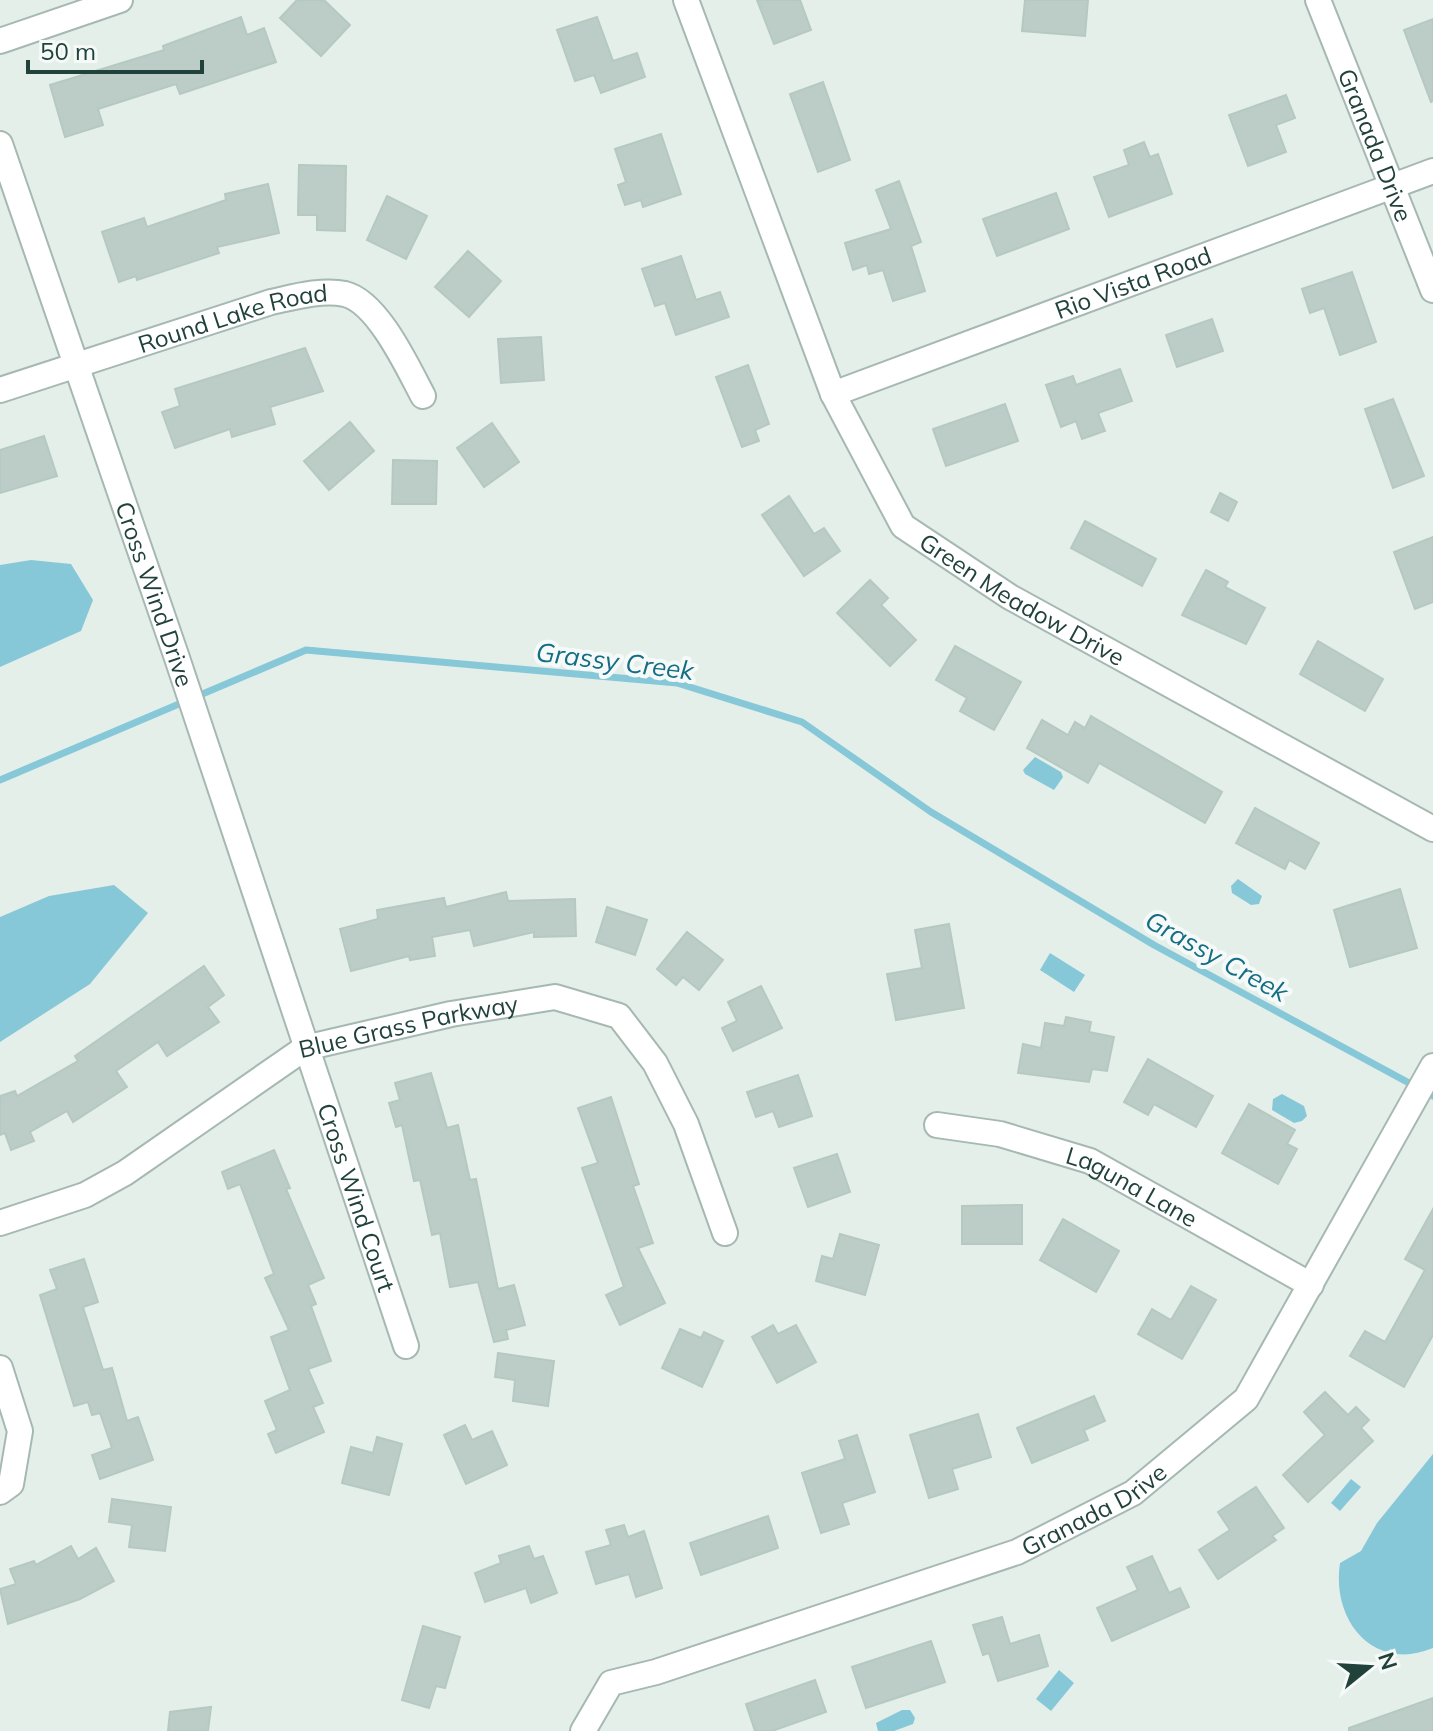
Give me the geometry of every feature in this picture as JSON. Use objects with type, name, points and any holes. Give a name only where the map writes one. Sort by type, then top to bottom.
[{"type":"street","points":[[0,41],[120,0]]},
{"type":"street","name":"Green Meadow Drive","points":[[686,0],[833,394],[903,526],[1010,597],[1433,829]]},
{"type":"street","name":"Granada Drive","points":[[1318,0],[1433,290]]},
{"type":"street","name":"Cross Wind Drive","points":[[0,144],[177,658],[305,1048]]},
{"type":"street","name":"Rio Vista Road","points":[[833,394],[1433,171]]},
{"type":"street","name":"Round Lake Road","points":[[0,390],[271,302],[307,295],[346,294],[361,303],[390,334],[423,396]]},
{"type":"street","name":"Blue Grass Parkway","points":[[0,1223],[85,1195],[125,1173],[305,1048],[451,1014],[555,997],[619,1016],[655,1063],[686,1124],[725,1233]]},
{"type":"street","name":"Cross Wind Court","points":[[305,1048],[406,1346]]},
{"type":"street","name":"Granada Drive","points":[[583,1731],[611,1683],[656,1672],[1017,1552],[1133,1493],[1246,1399],[1433,1066]]},
{"type":"street","name":"Laguna Lane","points":[[937,1125],[1000,1134],[1090,1161],[1311,1285]]},
{"type":"street","points":[[0,1368],[20,1431],[11,1484],[0,1492]]},
{"type":"water","points":[[31,560],[71,564],[93,600],[81,631],[0,667],[0,565]]},
{"type":"water","points":[[1035,757],[1061,772],[1063,777],[1054,790],[1025,774],[1023,770]]},
{"type":"water","points":[[1238,879],[1262,896],[1259,904],[1251,905],[1232,893],[1231,886]]},
{"type":"water","points":[[114,885],[148,913],[90,984],[0,1042],[0,917],[49,896]]},
{"type":"water","points":[[1050,953],[1085,975],[1074,992],[1040,970]]},
{"type":"water","points":[[1282,1094],[1304,1106],[1307,1116],[1302,1121],[1294,1123],[1272,1110],[1273,1099]]},
{"type":"water","points":[[1433,1454],[1433,1648],[1412,1654],[1392,1653],[1375,1647],[1361,1637],[1350,1622],[1342,1604],[1340,1563],[1361,1551],[1377,1523]]},
{"type":"water","points":[[1351,1479],[1361,1487],[1340,1511],[1331,1503]]},
{"type":"water","points":[[1059,1670],[1074,1683],[1051,1711],[1036,1699]]},
{"type":"water","points":[[902,1710],[910,1710],[915,1718],[913,1724],[894,1731],[878,1731],[876,1723]]},
{"type":"building","points":[[297,0],[324,0],[350,25],[321,56],[280,18]]},
{"type":"building","points":[[757,0],[800,0],[811,30],[774,44]]},
{"type":"building","points":[[1025,0],[1088,0],[1085,36],[1022,31]]},
{"type":"building","points":[[241,17],[247,35],[264,28],[276,62],[180,94],[176,84],[98,109],[103,125],[65,137],[50,85],[164,50],[163,46]]},
{"type":"building","points":[[597,17],[613,61],[637,53],[645,77],[601,93],[594,75],[575,81],[557,30]]},
{"type":"building","points":[[1433,19],[1433,101],[1431,102],[1404,30]]},
{"type":"building","points":[[823,82],[850,160],[818,172],[790,94]]},
{"type":"building","points":[[1286,95],[1295,118],[1276,125],[1286,152],[1248,166],[1229,115]]},
{"type":"building","points":[[661,134],[681,194],[643,207],[641,200],[625,205],[618,185],[626,182],[615,149]]},
{"type":"building","points":[[1144,142],[1150,157],[1158,154],[1172,194],[1109,217],[1094,177],[1129,165],[1124,150]]},
{"type":"building","points":[[299,165],[346,166],[345,231],[317,230],[317,215],[298,215]]},
{"type":"building","points":[[899,181],[921,242],[911,246],[925,291],[893,301],[883,270],[869,274],[867,265],[853,270],[845,243],[891,229],[876,190]]},
{"type":"building","points":[[268,184],[279,233],[217,247],[219,253],[137,280],[136,276],[119,282],[102,232],[144,218],[147,227],[226,200],[225,194]]},
{"type":"building","points":[[1056,193],[1069,229],[997,256],[983,219]]},
{"type":"building","points":[[387,196],[427,216],[406,259],[367,240]]},
{"type":"building","points":[[468,251],[501,281],[469,317],[435,287]]},
{"type":"building","points":[[681,256],[696,300],[720,292],[729,317],[676,335],[665,303],[655,306],[642,269]]},
{"type":"building","points":[[1352,272],[1376,342],[1340,355],[1324,308],[1310,313],[1302,289]]},
{"type":"building","points":[[1212,319],[1223,351],[1177,367],[1166,335]]},
{"type":"building","points":[[541,337],[544,380],[501,383],[498,339]]},
{"type":"building","points":[[305,348],[323,391],[270,407],[275,424],[232,437],[230,429],[175,448],[162,412],[180,406],[175,389]]},
{"type":"building","points":[[748,365],[769,424],[755,430],[759,441],[742,447],[716,377]]},
{"type":"building","points":[[1120,369],[1132,401],[1098,413],[1105,431],[1082,439],[1076,421],[1061,427],[1046,385],[1073,376],[1076,385]]},
{"type":"building","points":[[1393,399],[1424,476],[1393,488],[1365,409]]},
{"type":"building","points":[[1005,404],[1018,441],[946,466],[933,429]]},
{"type":"building","points":[[350,422],[374,451],[329,490],[304,461]]},
{"type":"building","points":[[492,423],[519,462],[484,487],[457,448]]},
{"type":"building","points":[[44,436],[57,476],[0,493],[0,450]]},
{"type":"building","points":[[393,460],[437,461],[436,504],[392,504]]},
{"type":"building","points":[[1220,493],[1237,502],[1228,521],[1211,512]]},
{"type":"building","points":[[789,496],[814,534],[824,528],[840,551],[804,576],[762,515]]},
{"type":"building","points":[[1085,521],[1156,559],[1142,586],[1071,548]]},
{"type":"building","points":[[1433,537],[1433,602],[1415,609],[1394,552]]},
{"type":"building","points":[[1206,570],[1228,582],[1225,587],[1265,608],[1246,644],[1182,615]]},
{"type":"building","points":[[870,580],[888,598],[881,605],[916,640],[890,666],[837,613]]},
{"type":"building","points":[[1318,641],[1383,679],[1365,711],[1300,674]]},
{"type":"building","points":[[955,646],[1021,682],[994,730],[960,711],[967,698],[936,680]]},
{"type":"building","points":[[1091,716],[1222,792],[1205,823],[1099,763],[1088,783],[1027,748],[1042,720],[1068,735],[1075,722],[1085,728]]},
{"type":"building","points":[[1255,808],[1319,843],[1305,869],[1289,860],[1285,869],[1236,843]]},
{"type":"building","points":[[1400,889],[1417,948],[1350,967],[1334,910]]},
{"type":"building","points":[[506,892],[508,901],[575,899],[576,936],[534,937],[534,932],[474,946],[470,930],[432,937],[435,956],[410,960],[409,956],[351,971],[340,929],[378,919],[377,910],[444,898],[446,907]]},
{"type":"building","points":[[607,907],[647,920],[635,955],[596,942]]},
{"type":"building","points":[[949,924],[964,1008],[896,1020],[887,974],[922,968],[915,930]]},
{"type":"building","points":[[687,932],[723,960],[699,990],[683,977],[676,985],[657,969]]},
{"type":"building","points":[[204,966],[224,995],[208,1007],[219,1022],[167,1056],[158,1042],[116,1071],[127,1087],[73,1122],[67,1111],[30,1132],[34,1141],[11,1150],[5,1133],[0,1135],[0,1096],[15,1091],[17,1096],[78,1061],[75,1056]]},
{"type":"building","points":[[761,986],[782,1028],[733,1051],[722,1028],[737,1021],[728,1002]]},
{"type":"building","points":[[1066,1017],[1091,1022],[1089,1032],[1114,1037],[1107,1071],[1092,1069],[1089,1082],[1018,1073],[1023,1044],[1041,1048],[1045,1023],[1064,1026]]},
{"type":"building","points":[[1148,1059],[1213,1096],[1196,1127],[1154,1104],[1148,1115],[1124,1102]]},
{"type":"building","points":[[431,1073],[447,1128],[458,1125],[470,1180],[476,1179],[498,1289],[514,1285],[525,1325],[506,1330],[508,1339],[494,1342],[478,1282],[450,1287],[440,1233],[432,1235],[420,1180],[414,1181],[402,1125],[396,1127],[389,1103],[400,1100],[395,1083]]},
{"type":"building","points":[[798,1075],[812,1116],[779,1127],[773,1111],[756,1117],[747,1092]]},
{"type":"building","points":[[611,1097],[639,1184],[633,1186],[653,1243],[638,1248],[665,1303],[620,1325],[606,1295],[624,1287],[582,1168],[598,1163],[578,1108]]},
{"type":"building","points":[[1249,1104],[1295,1130],[1287,1144],[1297,1149],[1278,1184],[1222,1153]]},
{"type":"building","points":[[274,1150],[290,1188],[286,1189],[324,1278],[308,1285],[316,1304],[311,1306],[331,1361],[308,1369],[323,1403],[313,1407],[324,1432],[276,1453],[268,1434],[277,1430],[265,1401],[290,1390],[271,1337],[289,1330],[265,1278],[274,1274],[240,1184],[228,1189],[222,1172]]},
{"type":"building","points":[[837,1154],[850,1192],[808,1207],[794,1168]]},
{"type":"building","points":[[1022,1205],[1022,1244],[962,1244],[962,1206]]},
{"type":"building","points":[[1433,1209],[1433,1335],[1404,1387],[1350,1356],[1365,1331],[1385,1342],[1425,1270],[1405,1259]]},
{"type":"building","points":[[1063,1219],[1119,1251],[1096,1292],[1040,1260]]},
{"type":"building","points":[[840,1234],[879,1245],[865,1295],[816,1281],[822,1256],[833,1259]]},
{"type":"building","points":[[84,1259],[98,1302],[83,1307],[103,1370],[112,1368],[127,1421],[138,1417],[153,1460],[100,1479],[92,1455],[112,1448],[100,1413],[92,1415],[88,1402],[74,1406],[40,1295],[57,1289],[50,1270]]},
{"type":"building","points":[[1191,1286],[1216,1300],[1182,1359],[1138,1334],[1152,1309],[1171,1320]]},
{"type":"building","points":[[773,1325],[778,1334],[796,1325],[816,1362],[777,1383],[752,1337]]},
{"type":"building","points":[[680,1329],[701,1338],[704,1332],[723,1341],[702,1387],[662,1368]]},
{"type":"building","points":[[498,1353],[554,1361],[548,1406],[513,1401],[515,1380],[495,1377]]},
{"type":"building","points":[[1325,1392],[1348,1415],[1356,1407],[1369,1420],[1361,1428],[1373,1441],[1308,1502],[1283,1475],[1325,1435],[1304,1412]]},
{"type":"building","points":[[1094,1396],[1105,1421],[1084,1430],[1088,1440],[1032,1463],[1017,1428]]},
{"type":"building","points":[[978,1414],[991,1457],[952,1469],[958,1489],[929,1498],[910,1435]]},
{"type":"building","points":[[465,1425],[472,1440],[492,1431],[507,1465],[466,1484],[444,1435]]},
{"type":"building","points":[[857,1435],[875,1492],[842,1503],[849,1524],[821,1533],[802,1473],[845,1459],[839,1441]]},
{"type":"building","points":[[377,1437],[402,1444],[389,1495],[342,1483],[351,1447],[373,1453]]},
{"type":"building","points":[[1256,1487],[1284,1528],[1272,1536],[1276,1540],[1218,1579],[1199,1550],[1230,1530],[1218,1512]]},
{"type":"building","points":[[112,1499],[171,1507],[165,1551],[129,1547],[132,1525],[109,1522]]},
{"type":"building","points":[[768,1516],[778,1548],[701,1575],[690,1543]]},
{"type":"building","points":[[624,1525],[628,1537],[644,1531],[662,1588],[636,1597],[629,1574],[596,1584],[586,1552],[611,1545],[606,1530]]},
{"type":"building","points":[[71,1546],[78,1559],[96,1548],[114,1581],[80,1599],[8,1624],[0,1589],[16,1584],[10,1569],[34,1561],[36,1565]]},
{"type":"building","points":[[529,1546],[534,1559],[543,1556],[557,1593],[531,1603],[526,1588],[485,1602],[475,1573],[501,1563],[499,1556]]},
{"type":"building","points":[[1152,1556],[1169,1593],[1180,1588],[1189,1607],[1112,1641],[1097,1608],[1138,1590],[1127,1567]]},
{"type":"building","points":[[1002,1617],[1010,1644],[1039,1635],[1048,1666],[998,1681],[989,1653],[983,1655],[973,1625]]},
{"type":"building","points":[[423,1626],[460,1637],[445,1688],[436,1686],[429,1708],[402,1700]]},
{"type":"building","points":[[931,1641],[945,1682],[866,1708],[852,1667]]},
{"type":"building","points":[[815,1680],[826,1712],[772,1731],[755,1731],[746,1704]]},
{"type":"building","points":[[1433,1698],[1433,1731],[1349,1731],[1349,1728]]},
{"type":"building","points":[[211,1707],[208,1731],[168,1731],[170,1712]]},
{"type":"waterway","name":"Grassy Creek","points":[[0,780],[306,650],[677,683],[802,722],[931,812],[1154,945],[1433,1096]]}]
